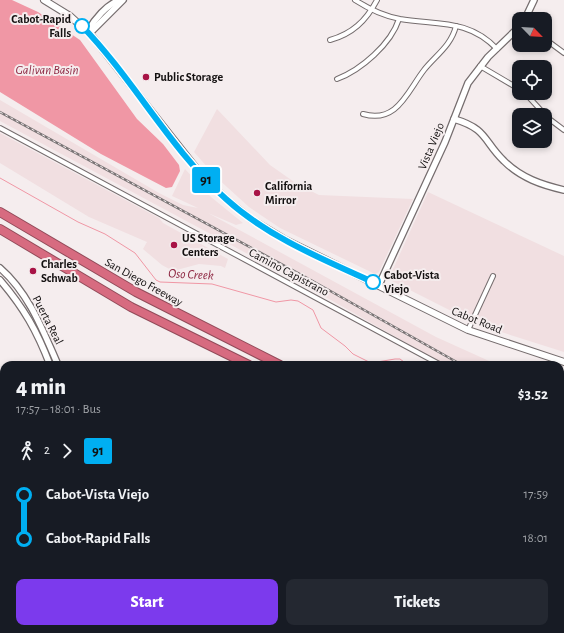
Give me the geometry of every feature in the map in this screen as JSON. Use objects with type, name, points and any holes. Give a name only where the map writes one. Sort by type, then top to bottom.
[{"type":"highway","name":"San Diego Freeway","points":[[0,212],[136,292],[272,361]]},
{"type":"highway","points":[[0,229],[131,307],[241,361]]},
{"type":"main road","name":"Cabot Road","points":[[44,0],[63,11],[88,32],[106,52],[200,173],[226,199],[251,219],[273,233],[468,330],[561,361]]},
{"type":"street","points":[[88,32],[92,24],[103,12],[120,0]]},
{"type":"street","points":[[88,32],[92,31],[123,0]]},
{"type":"street","points":[[355,0],[372,10],[399,19],[465,27],[479,33],[497,49]]},
{"type":"street","points":[[330,40],[351,32],[372,10],[377,0]]},
{"type":"street","points":[[528,12],[534,0]]},
{"type":"street","points":[[337,78],[351,74],[383,46],[391,37],[399,19]]},
{"type":"street","points":[[363,114],[372,117],[381,116],[401,104],[424,71],[446,47],[456,26]]},
{"type":"street","name":"Vista Viejo","points":[[379,285],[442,149],[464,90],[480,66],[512,34]]},
{"type":"street","points":[[552,44],[564,53]]},
{"type":"street","points":[[480,66],[512,84]]},
{"type":"street","points":[[531,100],[548,118],[564,130]]},
{"type":"street","points":[[454,119],[465,122],[484,135],[503,161],[516,172],[538,183],[564,190]]},
{"type":"street","name":"Camino Capistrano","points":[[0,128],[434,361]]},
{"type":"street","name":"Puerta Real","points":[[0,268],[24,296],[38,321],[56,361]]},
{"type":"street","points":[[468,330],[493,276]]},
{"type":"street","name":"Puerta Real","points":[[0,280],[20,304],[40,339],[48,361]]},
{"type":"shaded area","points":[[0,100],[159,193],[183,205],[198,208],[172,196],[185,169],[211,197],[243,223],[236,225],[208,213],[436,337],[489,361],[438,361],[287,275],[0,121]]},
{"type":"shaded area","points":[[217,109],[270,165],[297,184],[319,195],[413,199],[379,272],[375,274],[280,228],[249,207],[216,177],[194,152]]},
{"type":"shaded area","points":[[0,133],[159,218],[163,223],[228,259],[225,268],[221,266],[199,264],[173,271],[162,265],[143,249],[147,242],[89,217],[0,163]]},
{"type":"shaded area","points":[[428,192],[564,256],[564,352],[479,325],[390,280],[389,278]]},
{"type":"water","name":"Galivan Basin","points":[[0,0],[12,0],[38,12],[80,40],[137,119],[163,144],[179,165],[180,171],[172,187],[166,188],[101,154],[0,92]]},
{"type":"waterway","name":"Oso Creek","points":[[0,178],[78,222],[105,234],[135,253],[156,280],[160,282],[212,284],[276,302],[291,300],[298,301],[313,310],[321,328],[353,354],[367,361]]},
{"type":"waterway","name":"Oso Creek","points":[[383,361],[395,359],[400,359],[403,361]]},
{"type":"railway","points":[[0,112],[309,279],[455,361]]},
{"type":"bus line","name":"91","points":[[82,26],[106,52],[200,173],[226,199],[251,219],[273,233],[373,282]]},
{"type":"place","name":"Cabot-Rapid Falls","points":[[82,26]]},
{"type":"place","name":"Public Storage","points":[[146,77]]},
{"type":"place","name":"California Mirror","points":[[257,193]]},
{"type":"place","name":"US Storage Centers","points":[[174,245]]},
{"type":"place","name":"Charles Schwab","points":[[33,271]]},
{"type":"place","name":"Cabot-Vista Viejo","points":[[373,282]]}]
